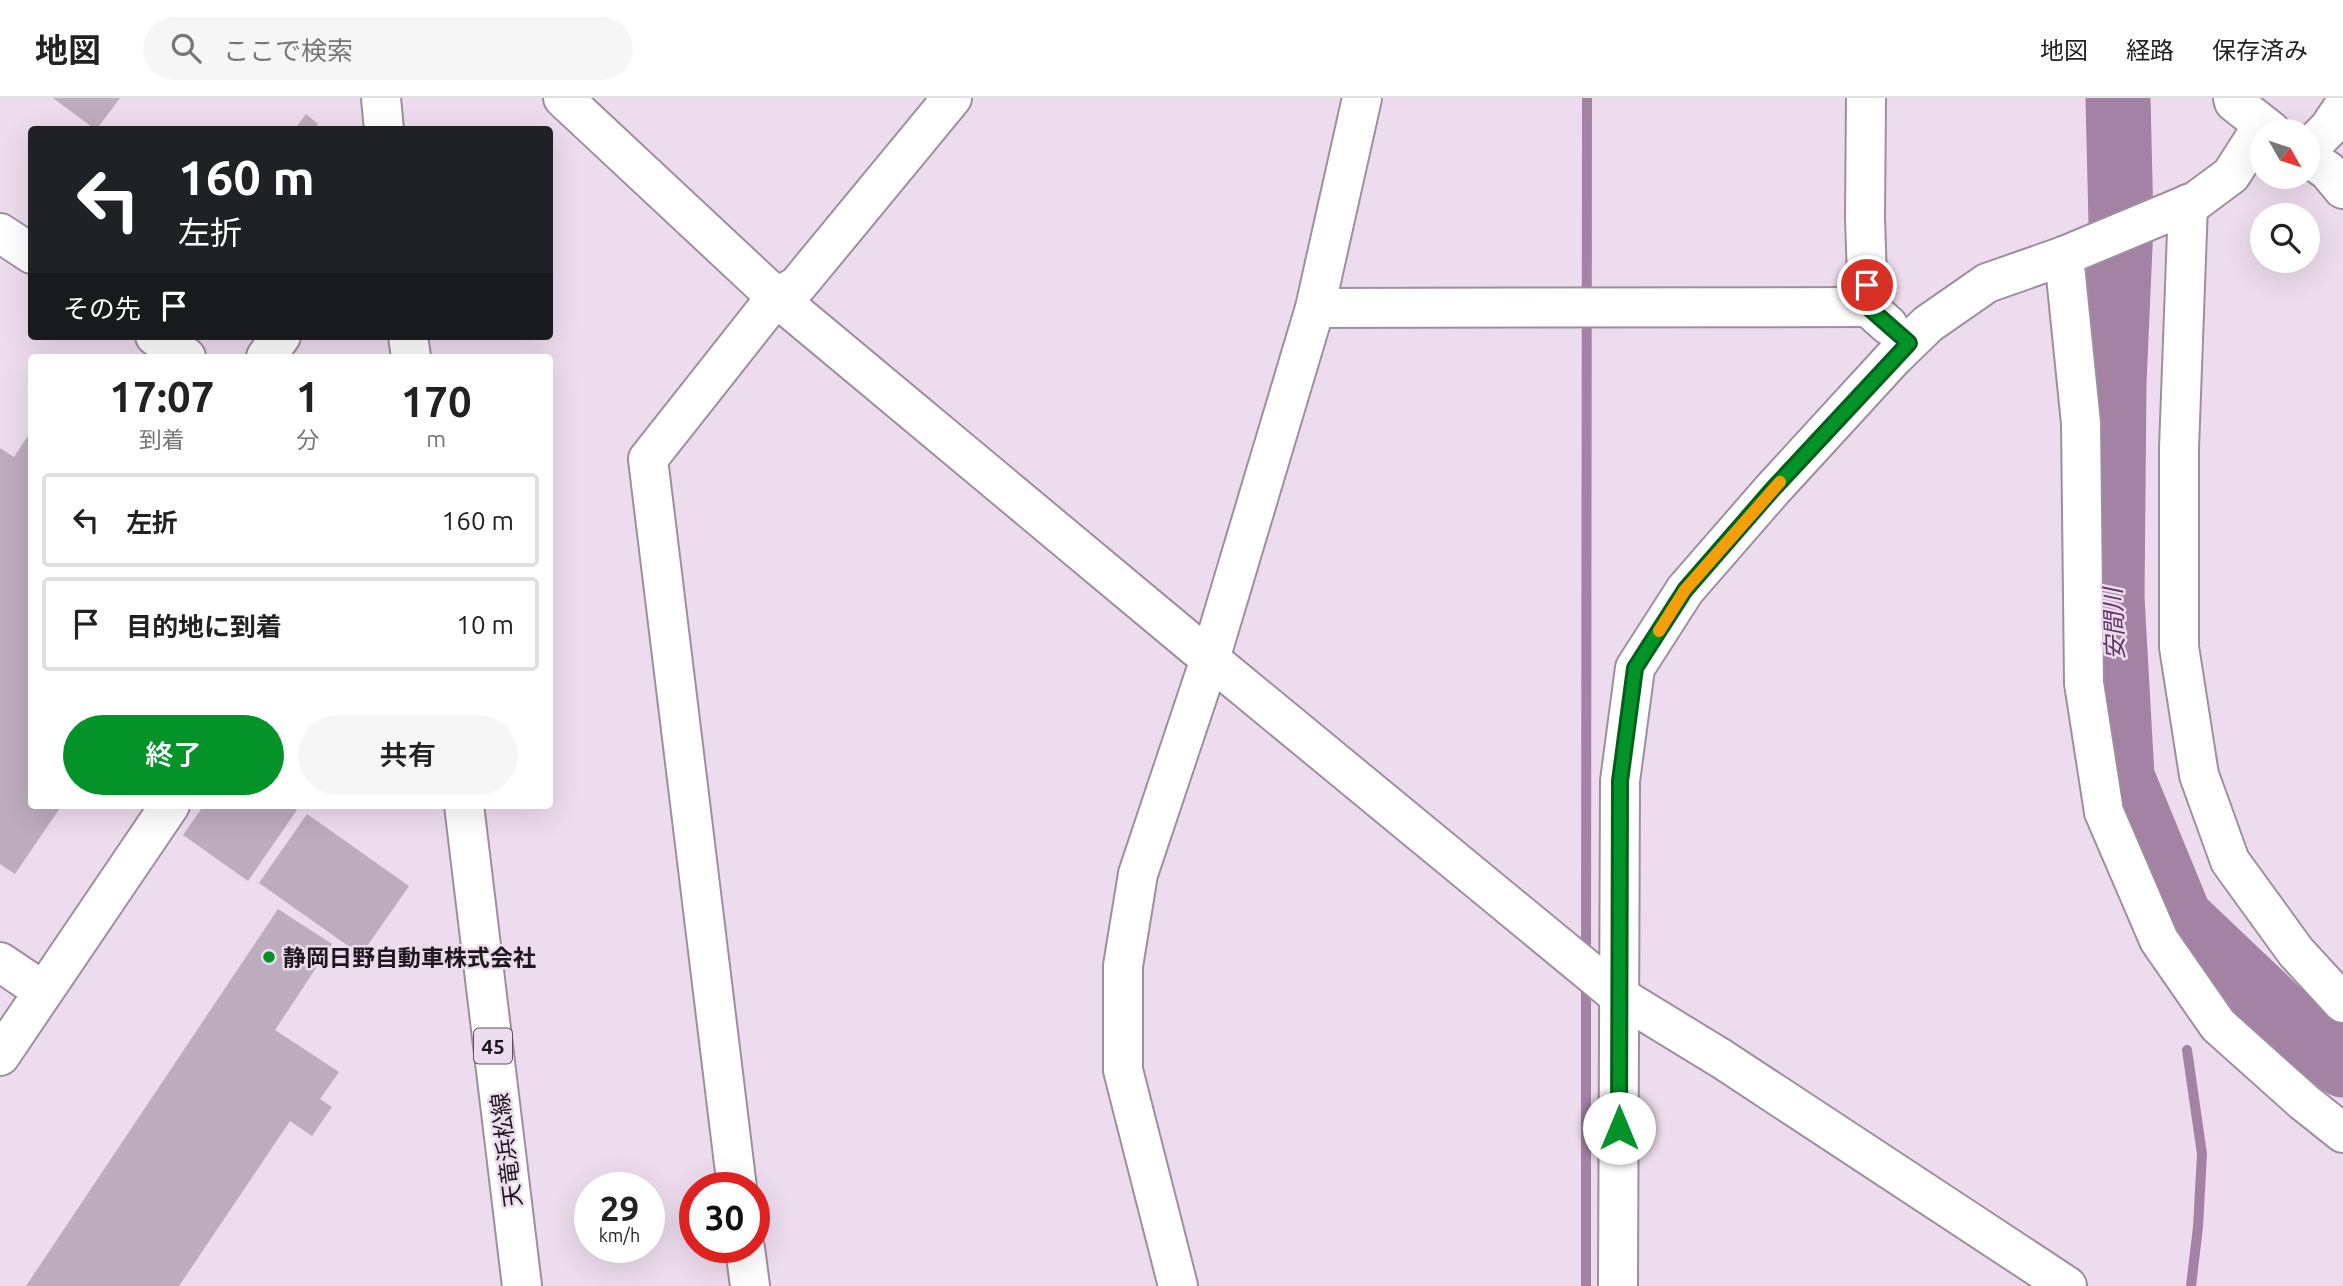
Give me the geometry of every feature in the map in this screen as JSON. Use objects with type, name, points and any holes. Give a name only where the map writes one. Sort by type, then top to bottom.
[{"type":"street","points":[[381,98],[384,126]]},
{"type":"street","points":[[564,98],[776,297],[1613,991],[1722,1059],[2067,1286]]},
{"type":"street","points":[[735,1172],[648,459],[776,297],[797,286],[952,98]]},
{"type":"street","points":[[1178,1286],[1124,1070],[1123,966],[1138,874],[1210,659],[1315,308],[1362,98]]},
{"type":"street","points":[[1866,98],[1865,218],[1868,307]]},
{"type":"street","points":[[2233,98],[2234,102],[2256,119]]},
{"type":"street","points":[[2320,137],[2343,107]]},
{"type":"street","points":[[1618,1286],[1613,991],[1620,781],[1635,668],[1685,590],[1772,490],[1928,324],[1987,284],[2065,256],[2196,201],[2231,175],[2250,150]]},
{"type":"street","points":[[2320,165],[2343,189]]},
{"type":"street","points":[[2187,205],[2179,449],[2179,648],[2199,775],[2230,861],[2296,953],[2343,1003]]},
{"type":"street","points":[[0,233],[28,251]]},
{"type":"street","points":[[2065,256],[2081,423],[2084,683],[2104,812],[2159,940],[2218,1025],[2343,1133]]},
{"type":"street","points":[[1315,308],[1868,307],[1909,343]]},
{"type":"street","points":[[161,340],[182,354]]},
{"type":"street","points":[[0,1056],[167,809]]},
{"type":"street","name":"天竜浜松線","points":[[464,809],[522,1286]]},
{"type":"street","points":[[0,962],[43,991]]},
{"type":"street","points":[[747,1263],[750,1286]]},
{"type":"building","points":[[53,98],[120,98],[99,126],[91,126]]},
{"type":"building","points":[[306,114],[318,124],[317,126],[297,126]]},
{"type":"building","points":[[28,436],[28,809],[59,809],[15,874],[0,864],[0,448],[14,457]]},
{"type":"building","points":[[201,809],[297,810],[248,881],[183,835]]},
{"type":"building","points":[[307,814],[409,886],[361,955],[259,883]]},
{"type":"building","points":[[278,909],[332,944],[275,1030],[339,1072],[320,1099],[332,1107],[312,1136],[290,1121],[179,1286],[26,1286]]},
{"type":"waterway","points":[[1586,958],[1587,98]]},
{"type":"waterway","name":"安間川","points":[[2118,98],[2121,224],[2114,383],[2112,598],[2122,777],[2180,918],[2301,1033],[2343,1065]]},
{"type":"waterway","points":[[1586,981],[1586,1286]]},
{"type":"waterway","points":[[2187,1050],[2202,1154],[2191,1286]]},
{"type":"slow traffic","points":[[1659,631],[1685,590],[1780,482]]},
{"type":"place","name":"静岡日野自動車株式会社","points":[[269,957]]},
{"type":"route","points":[[1619,1128],[1620,781],[1635,668],[1685,590],[1772,490],[1909,343],[1868,307],[1867,285]]}]
